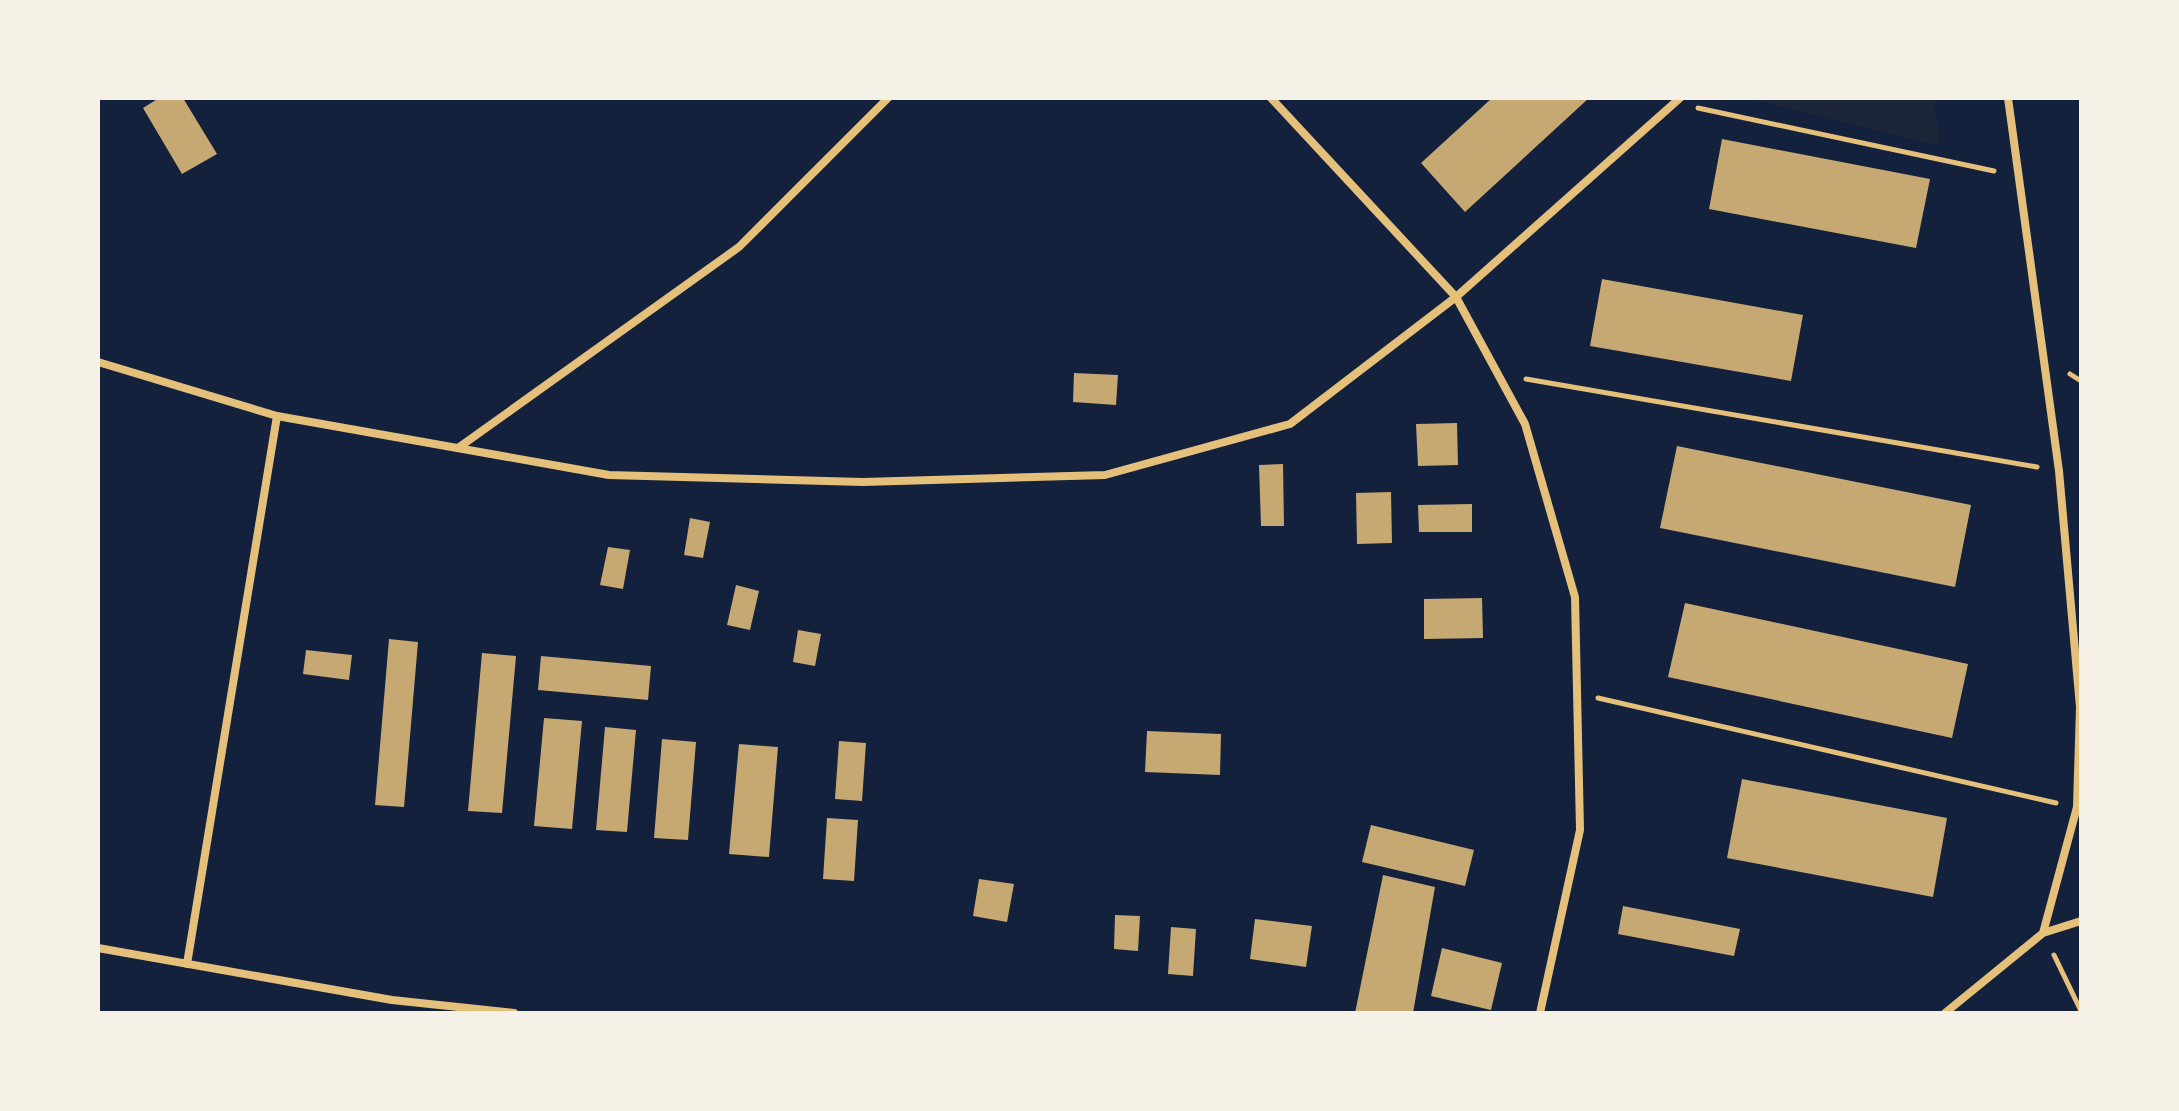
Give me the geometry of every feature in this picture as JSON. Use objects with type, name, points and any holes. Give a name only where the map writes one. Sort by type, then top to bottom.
[{"type":"street","points":[[458,448],[739,247],[888,98]]},
{"type":"street","points":[[1271,98],[1456,297],[1525,424],[1575,597],[1580,830],[1540,1013]]},
{"type":"street","points":[[2008,98],[2059,471],[2080,707],[2077,807],[2043,933]]},
{"type":"street","points":[[98,362],[277,416],[609,475],[863,482],[1105,475],[1290,424],[1456,297],[1677,101]]},
{"type":"street","points":[[187,964],[277,416]]},
{"type":"street","points":[[1945,1013],[2043,933],[2081,921]]},
{"type":"street","points":[[98,948],[392,1000],[514,1013]]},
{"type":"path","points":[[1677,101],[2019,176]]},
{"type":"path","points":[[1498,374],[2059,471]]},
{"type":"path","points":[[1577,693],[2077,807]]},
{"type":"path","points":[[2043,933],[2081,1011]]},
{"type":"shaded area","points":[[1747,98],[1934,98],[1940,146]]},
{"type":"building","points":[[159,98],[183,98],[217,154],[182,174],[143,108]]},
{"type":"building","points":[[1492,98],[1589,98],[1465,212],[1421,163]]},
{"type":"building","points":[[1722,139],[1930,179],[1916,248],[1709,209]]},
{"type":"building","points":[[1602,279],[1803,315],[1791,381],[1590,346]]},
{"type":"building","points":[[1074,373],[1118,375],[1116,405],[1073,402]]},
{"type":"building","points":[[1457,423],[1458,465],[1418,466],[1416,424]]},
{"type":"building","points":[[1677,446],[1971,505],[1955,587],[1660,528]]},
{"type":"building","points":[[1283,464],[1284,526],[1261,526],[1259,465]]},
{"type":"building","points":[[1391,492],[1392,543],[1357,544],[1356,493]]},
{"type":"building","points":[[1472,504],[1472,532],[1419,532],[1418,505]]},
{"type":"building","points":[[690,518],[710,522],[703,558],[684,555]]},
{"type":"building","points":[[608,547],[630,550],[623,589],[600,585]]},
{"type":"building","points":[[736,585],[759,591],[750,630],[727,625]]},
{"type":"building","points":[[1482,598],[1483,638],[1424,639],[1424,599]]},
{"type":"building","points":[[1685,603],[1968,664],[1952,738],[1668,677]]},
{"type":"building","points":[[798,630],[821,634],[815,666],[793,662]]},
{"type":"building","points":[[389,639],[418,642],[404,807],[375,805]]},
{"type":"building","points":[[306,650],[352,655],[349,680],[303,674]]},
{"type":"building","points":[[482,653],[516,656],[502,813],[468,811]]},
{"type":"building","points":[[541,656],[651,666],[648,700],[538,690]]},
{"type":"building","points":[[544,718],[582,721],[572,829],[534,826]]},
{"type":"building","points":[[605,727],[636,730],[627,832],[596,830]]},
{"type":"building","points":[[1147,731],[1221,734],[1220,775],[1145,772]]},
{"type":"building","points":[[662,739],[696,742],[688,840],[654,838]]},
{"type":"building","points":[[839,741],[866,743],[862,801],[835,799]]},
{"type":"building","points":[[739,744],[778,747],[769,857],[729,854]]},
{"type":"building","points":[[1742,779],[1947,818],[1933,897],[1727,858]]},
{"type":"building","points":[[827,818],[858,820],[854,881],[823,879]]},
{"type":"building","points":[[1371,825],[1474,850],[1465,886],[1362,862]]},
{"type":"building","points":[[1383,875],[1435,887],[1413,1013],[1355,1013]]},
{"type":"building","points":[[979,879],[1014,884],[1007,922],[973,916]]},
{"type":"building","points":[[1623,906],[1740,929],[1734,956],[1618,934]]},
{"type":"building","points":[[1115,915],[1140,916],[1138,951],[1114,949]]},
{"type":"building","points":[[1255,919],[1312,926],[1306,967],[1250,959]]},
{"type":"building","points":[[1171,927],[1196,929],[1193,976],[1168,974]]},
{"type":"building","points":[[1442,948],[1502,963],[1491,1010],[1431,996]]}]
